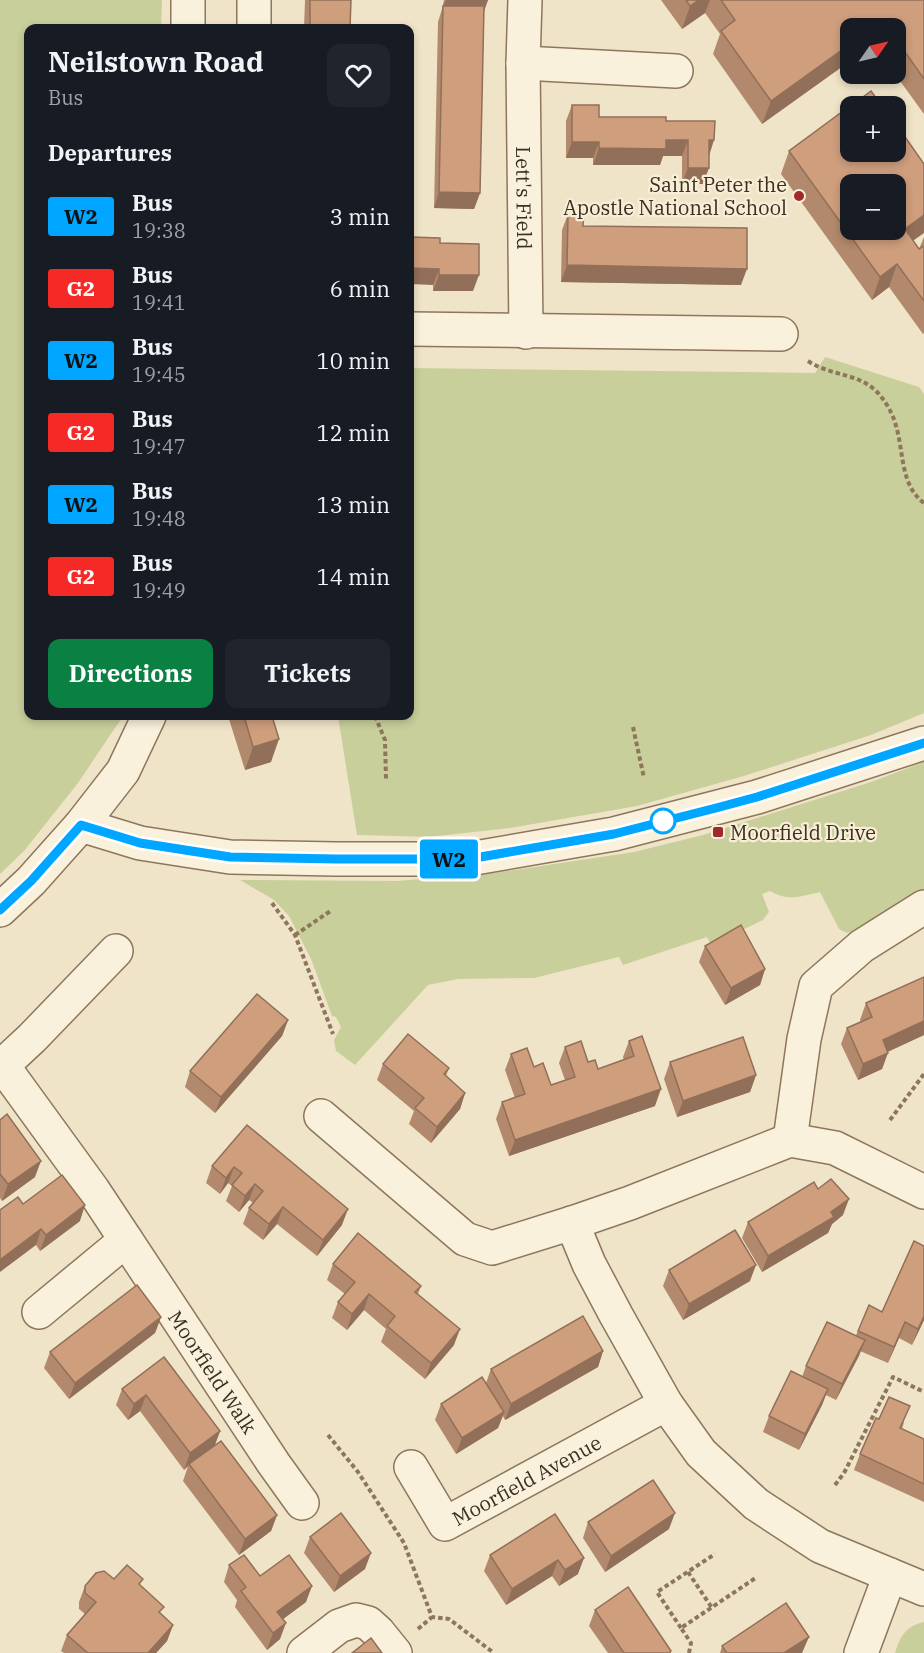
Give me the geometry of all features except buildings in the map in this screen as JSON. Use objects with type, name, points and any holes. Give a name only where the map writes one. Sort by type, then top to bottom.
[{"type":"street","points":[[188,0],[188,24]]},
{"type":"street","points":[[254,0],[254,24]]},
{"type":"street","name":"Lett's Field","points":[[525,0],[523,63],[526,332]]},
{"type":"street","points":[[523,63],[675,71]]},
{"type":"street","points":[[414,330],[782,334]]},
{"type":"street","points":[[0,910],[31,881],[81,825],[123,771],[147,720]]},
{"type":"street","points":[[81,825],[140,843],[230,857],[469,859],[614,834],[757,797],[924,743]]},
{"type":"street","points":[[790,1140],[804,1039],[816,986],[862,946],[924,908]]},
{"type":"street","points":[[1,1064],[32,1038],[116,951]]},
{"type":"street","name":"Moorfield Walk","points":[[1,1064],[93,1190],[302,1503]]},
{"type":"street","points":[[321,1116],[465,1239],[492,1248],[572,1223],[790,1140],[836,1148],[924,1192]]},
{"type":"street","points":[[572,1223],[611,1305],[666,1404],[701,1453],[756,1504],[820,1546],[924,1589]]},
{"type":"street","points":[[39,1312],[126,1240]]},
{"type":"street","name":"Moorfield Avenue","points":[[411,1467],[445,1524],[666,1404]]},
{"type":"street","points":[[861,1653],[890,1575]]},
{"type":"street","points":[[304,1653],[339,1626],[356,1620],[368,1623],[373,1628],[406,1642]]},
{"type":"path","points":[[808,361],[819,368],[860,379],[877,393],[890,409],[896,426],[906,480],[924,503]]},
{"type":"path","points":[[377,720],[385,740],[386,780]]},
{"type":"path","points":[[633,727],[644,778]]},
{"type":"path","points":[[272,903],[295,935],[333,1034]]},
{"type":"path","points":[[295,935],[332,910]]},
{"type":"path","points":[[890,1120],[924,1074]]},
{"type":"path","points":[[835,1485],[844,1473],[893,1377],[924,1392]]},
{"type":"path","points":[[328,1435],[358,1472],[404,1543],[432,1617]]},
{"type":"path","points":[[689,1653],[691,1643],[657,1592],[715,1554]]},
{"type":"path","points":[[688,1572],[712,1608]]},
{"type":"path","points":[[681,1628],[757,1577]]},
{"type":"path","points":[[406,1642],[432,1617]]},
{"type":"path","points":[[432,1617],[449,1619],[494,1653]]},
{"type":"green space","points":[[0,0],[162,0],[161,24],[24,24],[24,720],[120,720],[78,783],[24,851],[0,874]]},
{"type":"green space","points":[[825,357],[919,387],[924,394],[924,713],[871,735],[744,776],[637,806],[510,828],[429,837],[357,835],[339,720],[414,720],[414,368],[815,373]]},
{"type":"green space","points":[[924,762],[924,899],[856,932],[847,933],[839,929],[820,892],[789,897],[770,891],[762,894],[769,912],[763,920],[711,945],[707,937],[623,965],[619,957],[534,978],[458,979],[428,985],[355,1065],[336,1051],[334,1040],[341,1027],[336,1017],[332,1016],[311,959],[289,916],[274,900],[240,880],[397,881],[494,873],[634,852],[703,835],[871,782]]},
{"type":"green space","points":[[924,1622],[924,1653],[895,1653],[908,1629]]},
{"type":"bus line","name":"W2","points":[[0,910],[31,881],[81,825],[140,843],[230,857],[469,859],[614,834],[716,808],[924,743]]},
{"type":"place","name":"Saint Peter the Apostle National School","points":[[799,196]]},
{"type":"place","name":"Moorfield Drive","points":[[718,832]]}]
